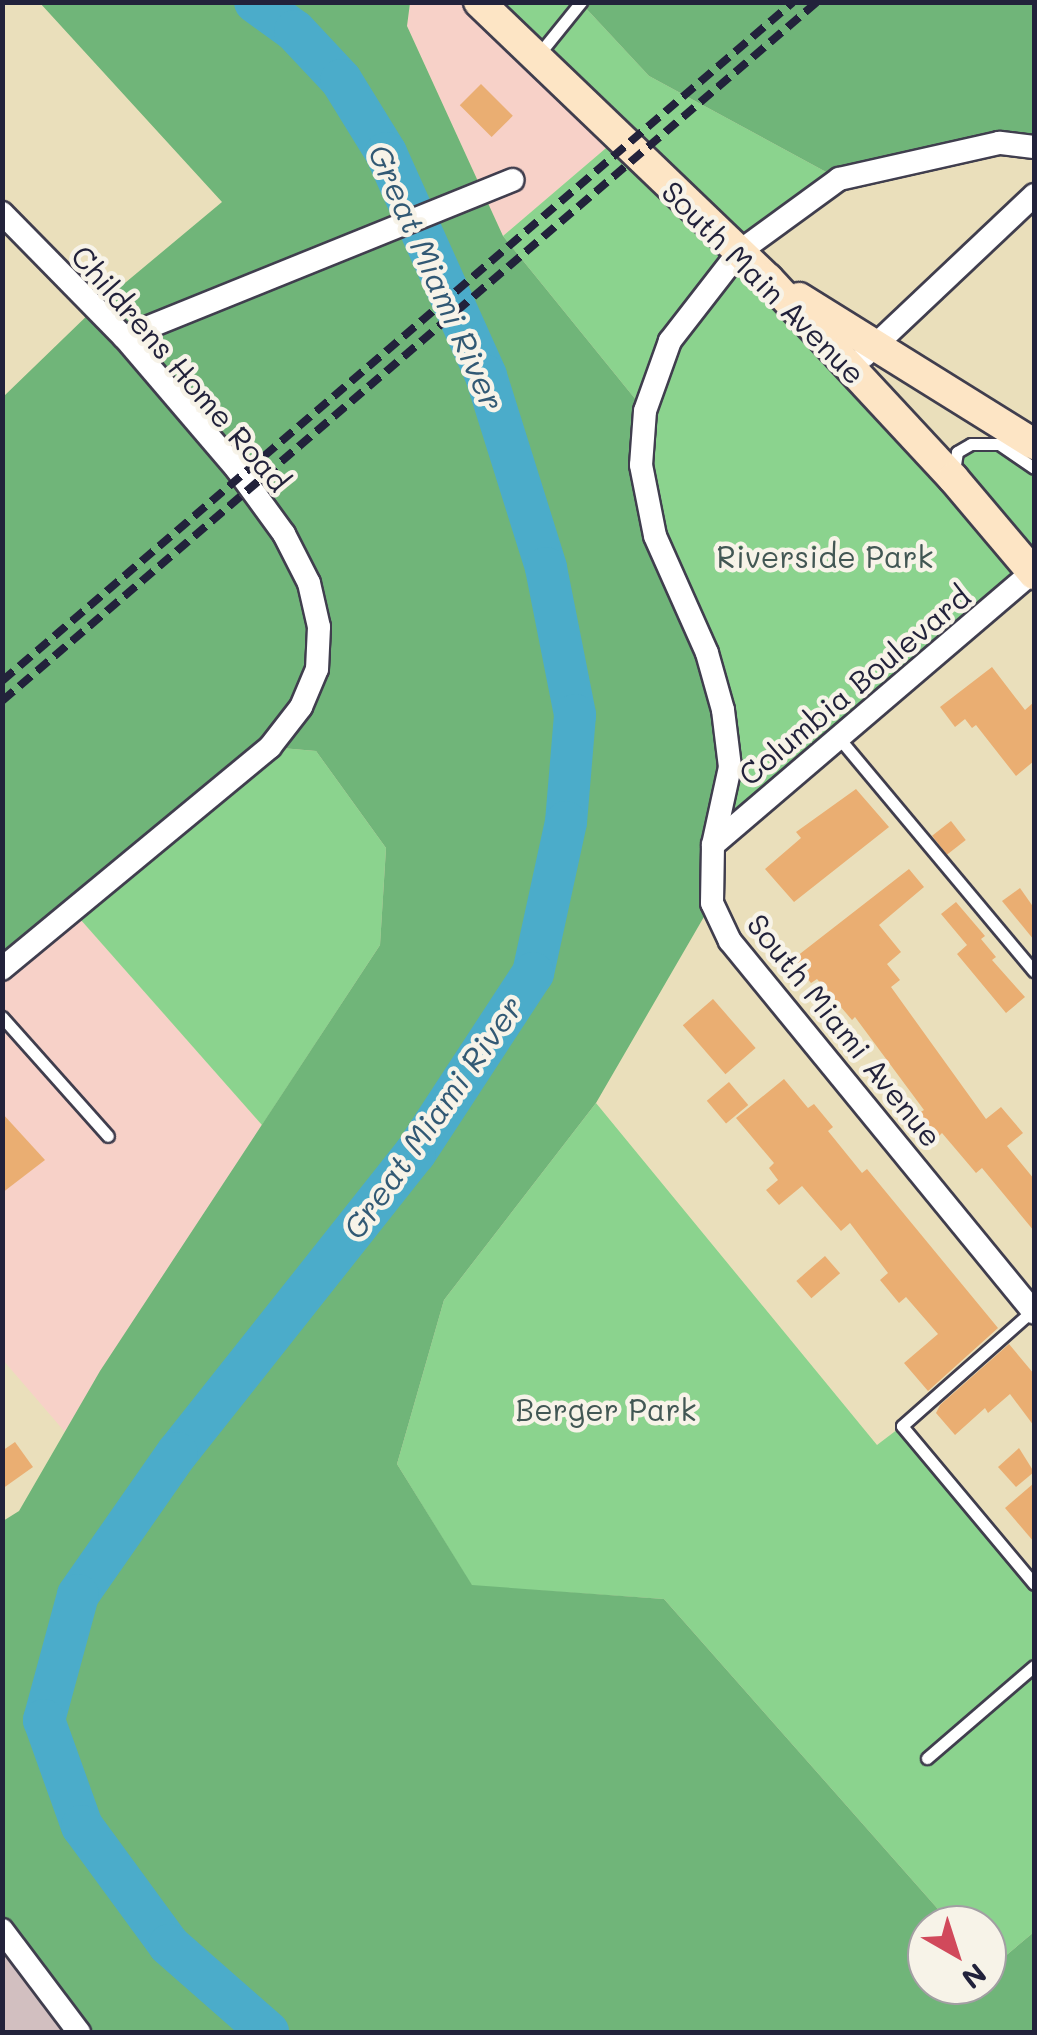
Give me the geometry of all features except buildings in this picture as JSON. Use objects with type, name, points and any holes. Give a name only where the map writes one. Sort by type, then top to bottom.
[{"type":"main road","name":"South Main Avenue","points":[[479,2],[768,279],[953,478],[1034,573]]},
{"type":"main road","points":[[768,279],[1034,444]]},
{"type":"street","name":"South Miami Avenue","points":[[1034,147],[1000,144],[839,179],[739,252],[670,341],[645,411],[641,465],[654,536],[706,653],[723,710],[730,767],[713,844],[712,904],[730,941],[1034,1311]]},
{"type":"street","points":[[124,336],[513,180]]},
{"type":"street","points":[[851,369],[1026,208]]},
{"type":"street","name":"Childrens Home Road","points":[[2,213],[124,336],[236,468],[284,534],[309,584],[319,627],[317,669],[301,707],[270,747],[2,969]]},
{"type":"street","name":"Columbia Boulevard","points":[[713,844],[1034,573]]},
{"type":"street","points":[[2,1930],[78,2032]]},
{"type":"lane","points":[[537,58],[581,2]]},
{"type":"lane","points":[[953,478],[957,452],[971,444],[999,444],[1034,468]]},
{"type":"lane","points":[[838,737],[1034,971]]},
{"type":"lane","points":[[2,1017],[108,1136]]},
{"type":"lane","points":[[1034,1311],[902,1426],[1034,1584]]},
{"type":"lane","points":[[927,1758],[1034,1666]]},
{"type":"shaded area","points":[[410,3],[479,3],[619,137],[503,236],[407,26]]},
{"type":"shaded area","points":[[73,911],[262,1125],[65,1432],[3,1360],[2,969]]},
{"type":"shaded area","points":[[2,1931],[79,2032],[3,2032]]},
{"type":"green space","points":[[40,3],[410,3],[407,26],[503,236],[645,411],[641,465],[723,710],[712,903],[596,1103],[444,1300],[397,1464],[472,1585],[664,1599],[934,1905],[907,1905],[907,2005],[1007,2005],[1007,1955],[1034,1932],[1034,2032],[79,2032],[3,1930],[3,1521],[19,1511],[100,1371],[380,945],[386,848],[316,751],[270,747],[3,969],[3,397],[95,308],[222,202]]},
{"type":"green space","name":"Riverside Park","points":[[479,3],[581,3],[649,76],[839,179],[740,251],[952,477],[957,452],[999,444],[1034,468],[1034,574],[713,845],[655,536],[645,411],[503,236],[619,137]]},
{"type":"green space","points":[[581,3],[1034,3],[1034,147],[839,179],[649,76]]},
{"type":"green space","points":[[270,747],[316,751],[386,848],[380,945],[262,1125],[73,911]]},
{"type":"green space","name":"Berger Park","points":[[596,1103],[877,1445],[902,1426],[1034,1584],[1034,1932],[1007,1955],[1007,1905],[934,1905],[664,1599],[472,1586],[397,1464],[444,1300]]},
{"type":"waterway","name":"Great Miami River","points":[[255,2],[295,31],[341,80],[386,153],[486,376],[546,568],[575,715],[566,822],[533,973],[415,1153],[177,1453],[78,1595],[44,1720],[82,1826],[169,1945],[268,2032]]},
{"type":"railway","points":[[2,681],[793,2]]},
{"type":"railway","points":[[2,701],[817,2]]}]
